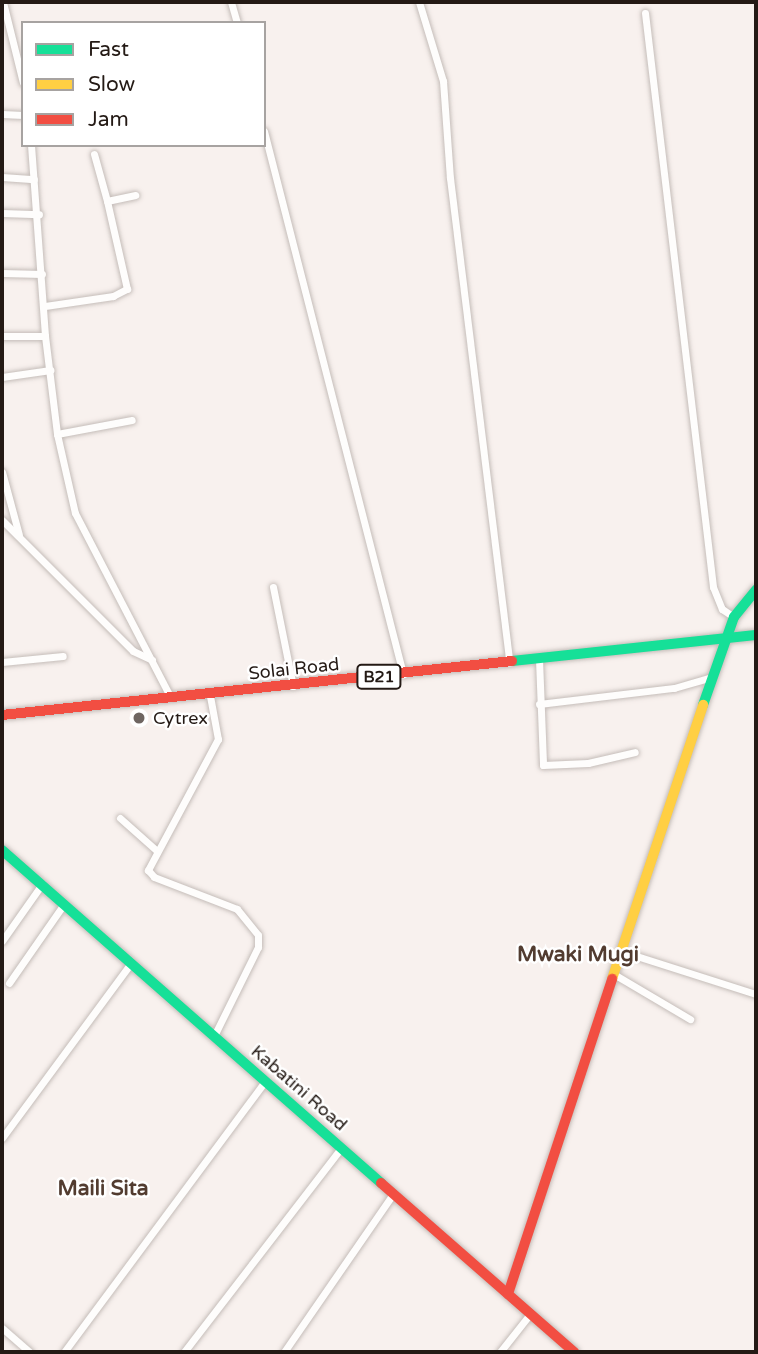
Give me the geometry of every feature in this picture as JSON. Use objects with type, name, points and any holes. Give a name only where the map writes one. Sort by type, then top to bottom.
[{"type":"main road","points":[[508,1294],[617,976],[712,677],[734,617],[756,590]]},
{"type":"main road","name":"Solai Road","points":[[2,715],[210,696],[756,635]]},
{"type":"main road","name":"Kabatini Road","points":[[2,850],[574,1352]]},
{"type":"street","points":[[3,2],[21,75]]},
{"type":"street","points":[[232,2],[237,21]]},
{"type":"street","points":[[419,2],[443,81],[450,178],[509,662]]},
{"type":"street","points":[[645,13],[713,587],[722,609],[734,617]]},
{"type":"street","points":[[2,114],[21,115]]},
{"type":"street","points":[[266,139],[403,674]]},
{"type":"street","points":[[31,147],[39,214],[46,336],[57,435],[80,528],[171,699]]},
{"type":"street","points":[[45,306],[113,296],[127,289],[94,154]]},
{"type":"street","points":[[2,177],[34,179]]},
{"type":"street","points":[[107,201],[135,195]]},
{"type":"street","points":[[2,213],[39,214]]},
{"type":"street","points":[[2,273],[42,274]]},
{"type":"street","points":[[2,336],[46,336]]},
{"type":"street","points":[[2,377],[50,370]]},
{"type":"street","points":[[57,435],[132,420]]},
{"type":"street","points":[[2,472],[19,536]]},
{"type":"street","points":[[2,520],[133,651],[152,660]]},
{"type":"street","points":[[273,587],[293,686]]},
{"type":"street","points":[[2,662],[63,656]]},
{"type":"street","points":[[539,659],[543,765],[588,763],[635,752]]},
{"type":"street","points":[[539,704],[674,688],[712,677]]},
{"type":"street","points":[[210,696],[218,739],[157,851],[150,873],[237,909],[258,935],[258,947],[214,1036]]},
{"type":"street","points":[[120,818],[157,851]]},
{"type":"street","points":[[2,941],[42,884]]},
{"type":"street","points":[[9,983],[64,904]]},
{"type":"street","points":[[624,952],[756,994]]},
{"type":"street","points":[[2,1138],[131,963]]},
{"type":"street","points":[[617,976],[690,1019]]},
{"type":"street","points":[[64,1352],[265,1081]]},
{"type":"street","points":[[184,1352],[341,1148]]},
{"type":"street","points":[[284,1352],[393,1194]]},
{"type":"street","points":[[500,1352],[530,1314]]},
{"type":"street","points":[[2,1328],[30,1352]]},
{"type":"traffic: fast","points":[[703,705],[734,617],[756,590]]},
{"type":"traffic: fast","points":[[512,661],[756,635]]},
{"type":"traffic: fast","points":[[2,850],[381,1183]]},
{"type":"traffic: slow","points":[[612,979],[703,705]]},
{"type":"traffic: jam","points":[[2,715],[512,661]]},
{"type":"traffic: jam","points":[[508,1294],[612,979]]},
{"type":"traffic: jam","points":[[381,1183],[574,1352]]},
{"type":"place","name":"Cytrex","points":[[139,718]]},
{"type":"district","name":"Mwaki Mugi","points":[[578,955]]},
{"type":"district","name":"Maili Sita","points":[[103,1189]]}]
